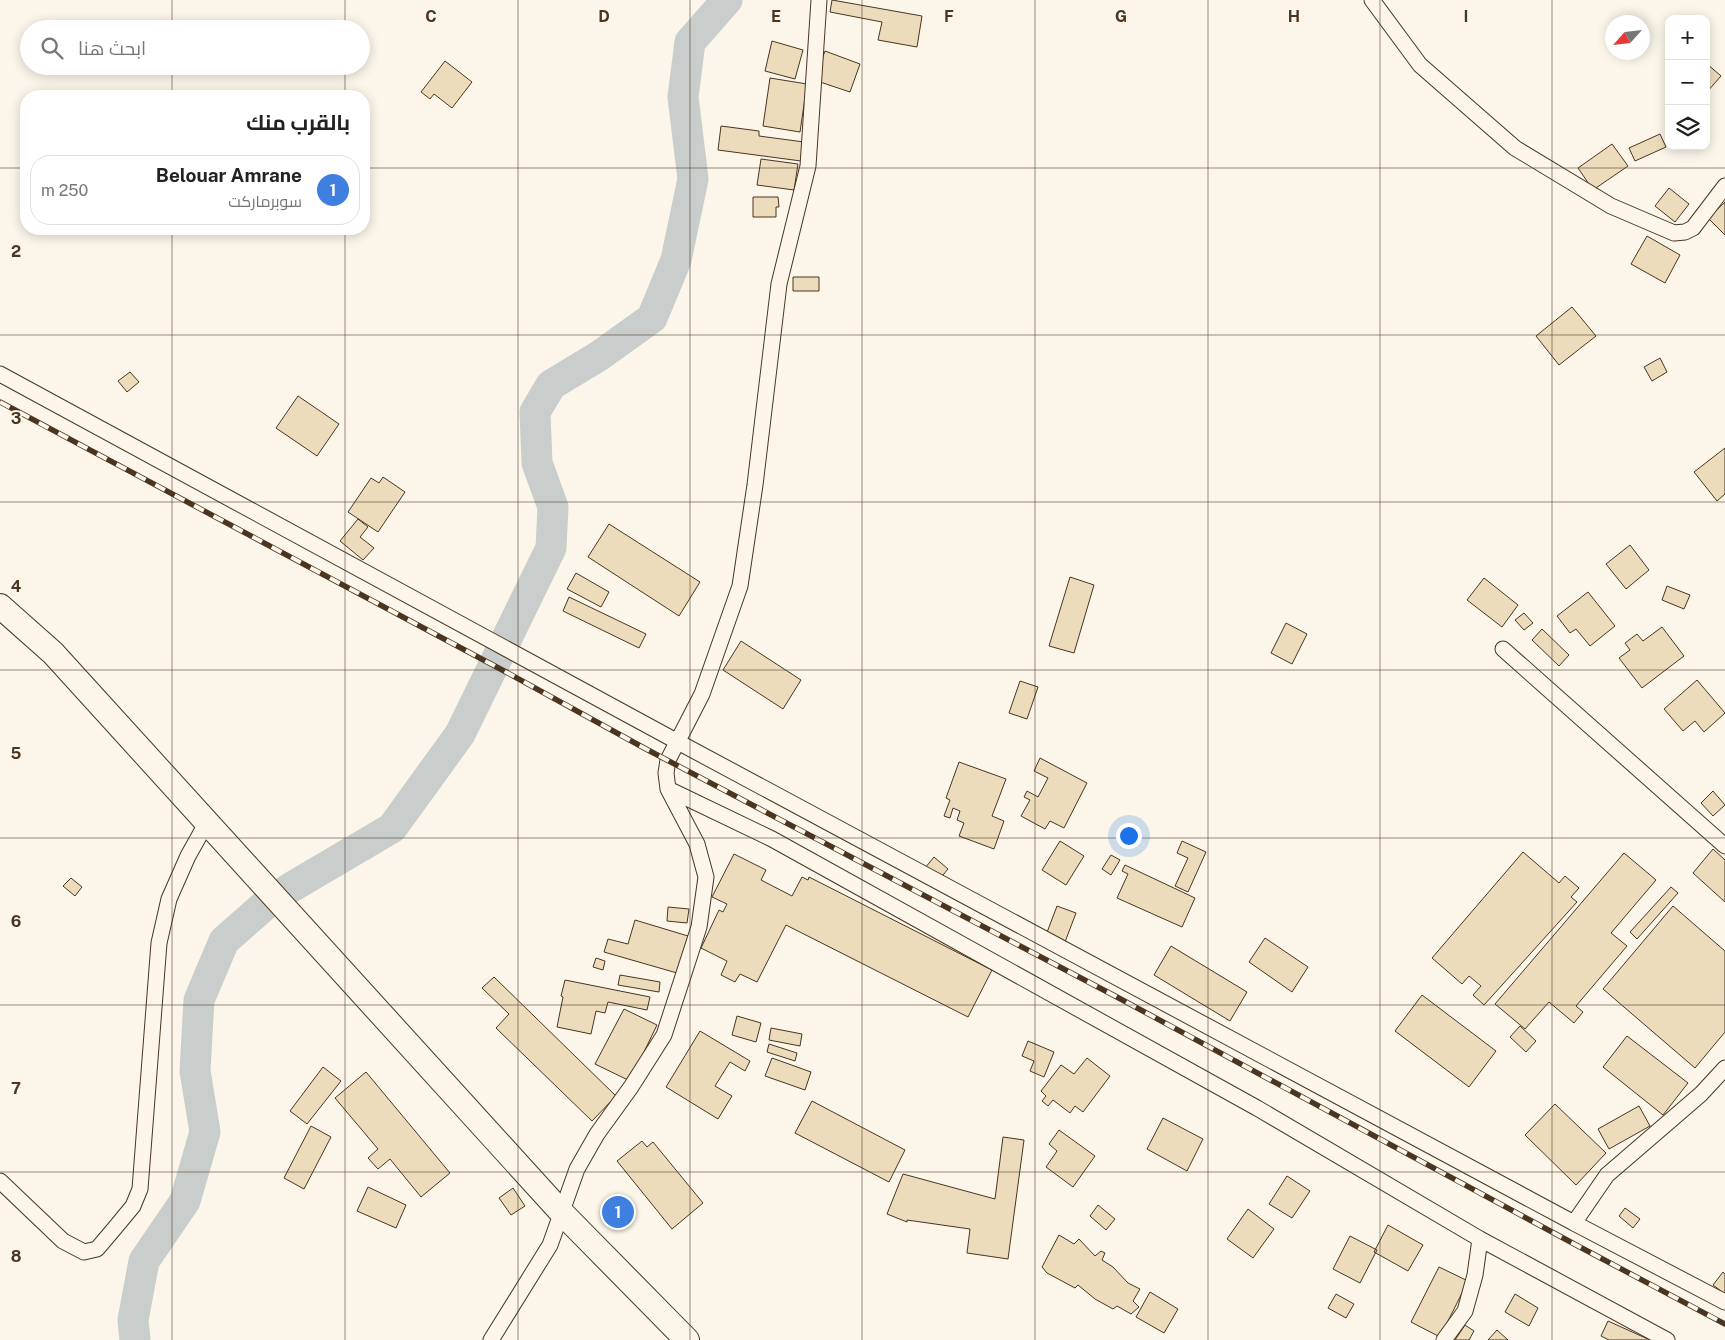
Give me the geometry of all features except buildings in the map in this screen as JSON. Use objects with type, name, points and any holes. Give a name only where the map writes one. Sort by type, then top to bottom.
[{"type":"main road","points":[[0,606],[53,653],[562,1213],[687,1340]]},
{"type":"street","points":[[491,1340],[550,1245],[577,1169],[597,1134],[631,1087],[664,1035],[699,927],[706,877],[696,844],[668,789],[666,773],[668,760],[702,694],[740,586],[755,485],[779,284],[808,166],[820,0]]},
{"type":"street","points":[[1372,0],[1420,65],[1515,148],[1611,206],[1674,233],[1685,232],[1693,228],[1725,186]]},
{"type":"street","points":[[0,374],[678,742],[1574,1223],[1725,1302]]},
{"type":"street","points":[[1503,649],[1725,846]]},
{"type":"street","points":[[668,789],[772,839],[1256,1108],[1480,1239],[1667,1340]]},
{"type":"street","points":[[0,1181],[64,1240],[84,1252],[97,1249],[133,1206],[140,1189],[159,943],[169,899],[188,856],[207,822]]},
{"type":"street","points":[[1574,1223],[1607,1175],[1701,1094],[1725,1068]]},
{"type":"street","points":[[1444,1340],[1464,1311],[1475,1275],[1480,1239]]},
{"type":"waterway","points":[[135,1340],[133,1320],[144,1261],[185,1201],[205,1132],[195,1071],[199,1000],[224,941],[265,905],[290,888],[392,828],[460,734],[551,548],[553,507],[537,463],[535,412],[551,385],[599,356],[652,318],[676,260],[693,179],[683,97],[690,42],[727,0]]},
{"type":"railway","points":[[0,402],[506,672],[646,749],[1115,996],[1725,1324]]},
{"type":"place","name":"Belouar Amrane","points":[[618,1212]]}]
